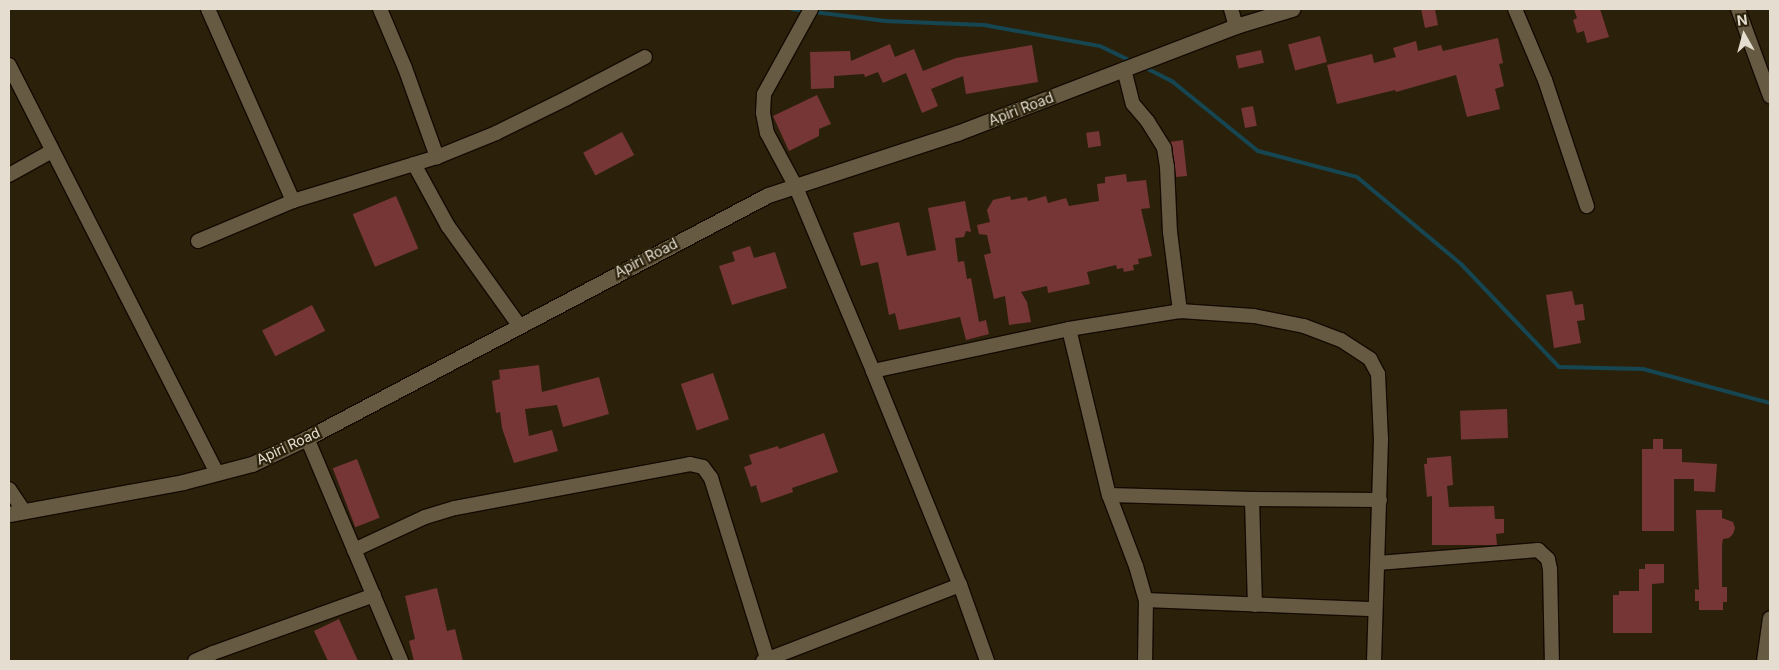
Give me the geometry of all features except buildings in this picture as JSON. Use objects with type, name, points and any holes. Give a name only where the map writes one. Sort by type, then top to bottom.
[{"type":"street","points":[[208,9],[293,201]]},
{"type":"street","points":[[380,9],[405,68],[437,156]]},
{"type":"street","points":[[811,9],[764,94],[763,113],[768,133],[794,185],[872,371],[960,585],[987,661]]},
{"type":"street","points":[[1231,9],[1236,26]]},
{"type":"street","name":"Apiri Road","points":[[16,512],[182,482],[252,464],[307,438],[768,195],[794,185],[958,134],[1236,26],[1292,9]]},
{"type":"street","points":[[1515,9],[1544,80],[1587,206]]},
{"type":"street","points":[[1738,9],[1770,96]]},
{"type":"street","points":[[198,241],[293,201],[437,156],[531,116],[646,57]]},
{"type":"street","points":[[9,65],[216,472]]},
{"type":"street","points":[[1124,69],[1133,104],[1148,122],[1164,148],[1167,167],[1170,232],[1180,311]]},
{"type":"street","points":[[9,175],[52,151]]},
{"type":"street","points":[[414,164],[448,226],[519,325]]},
{"type":"street","points":[[872,371],[1069,329],[1180,311],[1254,316],[1304,326],[1341,340],[1370,359],[1378,374],[1381,438],[1378,563],[1374,609],[1374,661]]},
{"type":"street","points":[[1069,329],[1109,496],[1136,566],[1146,600],[1145,661]]},
{"type":"street","points":[[307,438],[401,661]]},
{"type":"street","points":[[354,550],[425,517],[455,508],[690,464],[704,468],[711,478],[766,661],[960,585]]},
{"type":"street","points":[[9,489],[16,512]]},
{"type":"street","points":[[1109,496],[1252,500],[1380,500]]},
{"type":"street","points":[[1252,500],[1255,605]]},
{"type":"street","points":[[1378,563],[1538,550],[1548,559],[1550,569],[1552,661]]},
{"type":"street","points":[[195,661],[374,595]]},
{"type":"street","points":[[1146,600],[1374,609]]},
{"type":"street","points":[[1764,661],[1770,618]]},
{"type":"waterway","points":[[792,9],[807,11]]},
{"type":"waterway","points":[[814,12],[885,21],[984,25],[1100,46],[1131,61]]},
{"type":"waterway","points":[[1142,66],[1173,82],[1258,151],[1357,177],[1461,264],[1559,367],[1643,369],[1770,403]]}]
